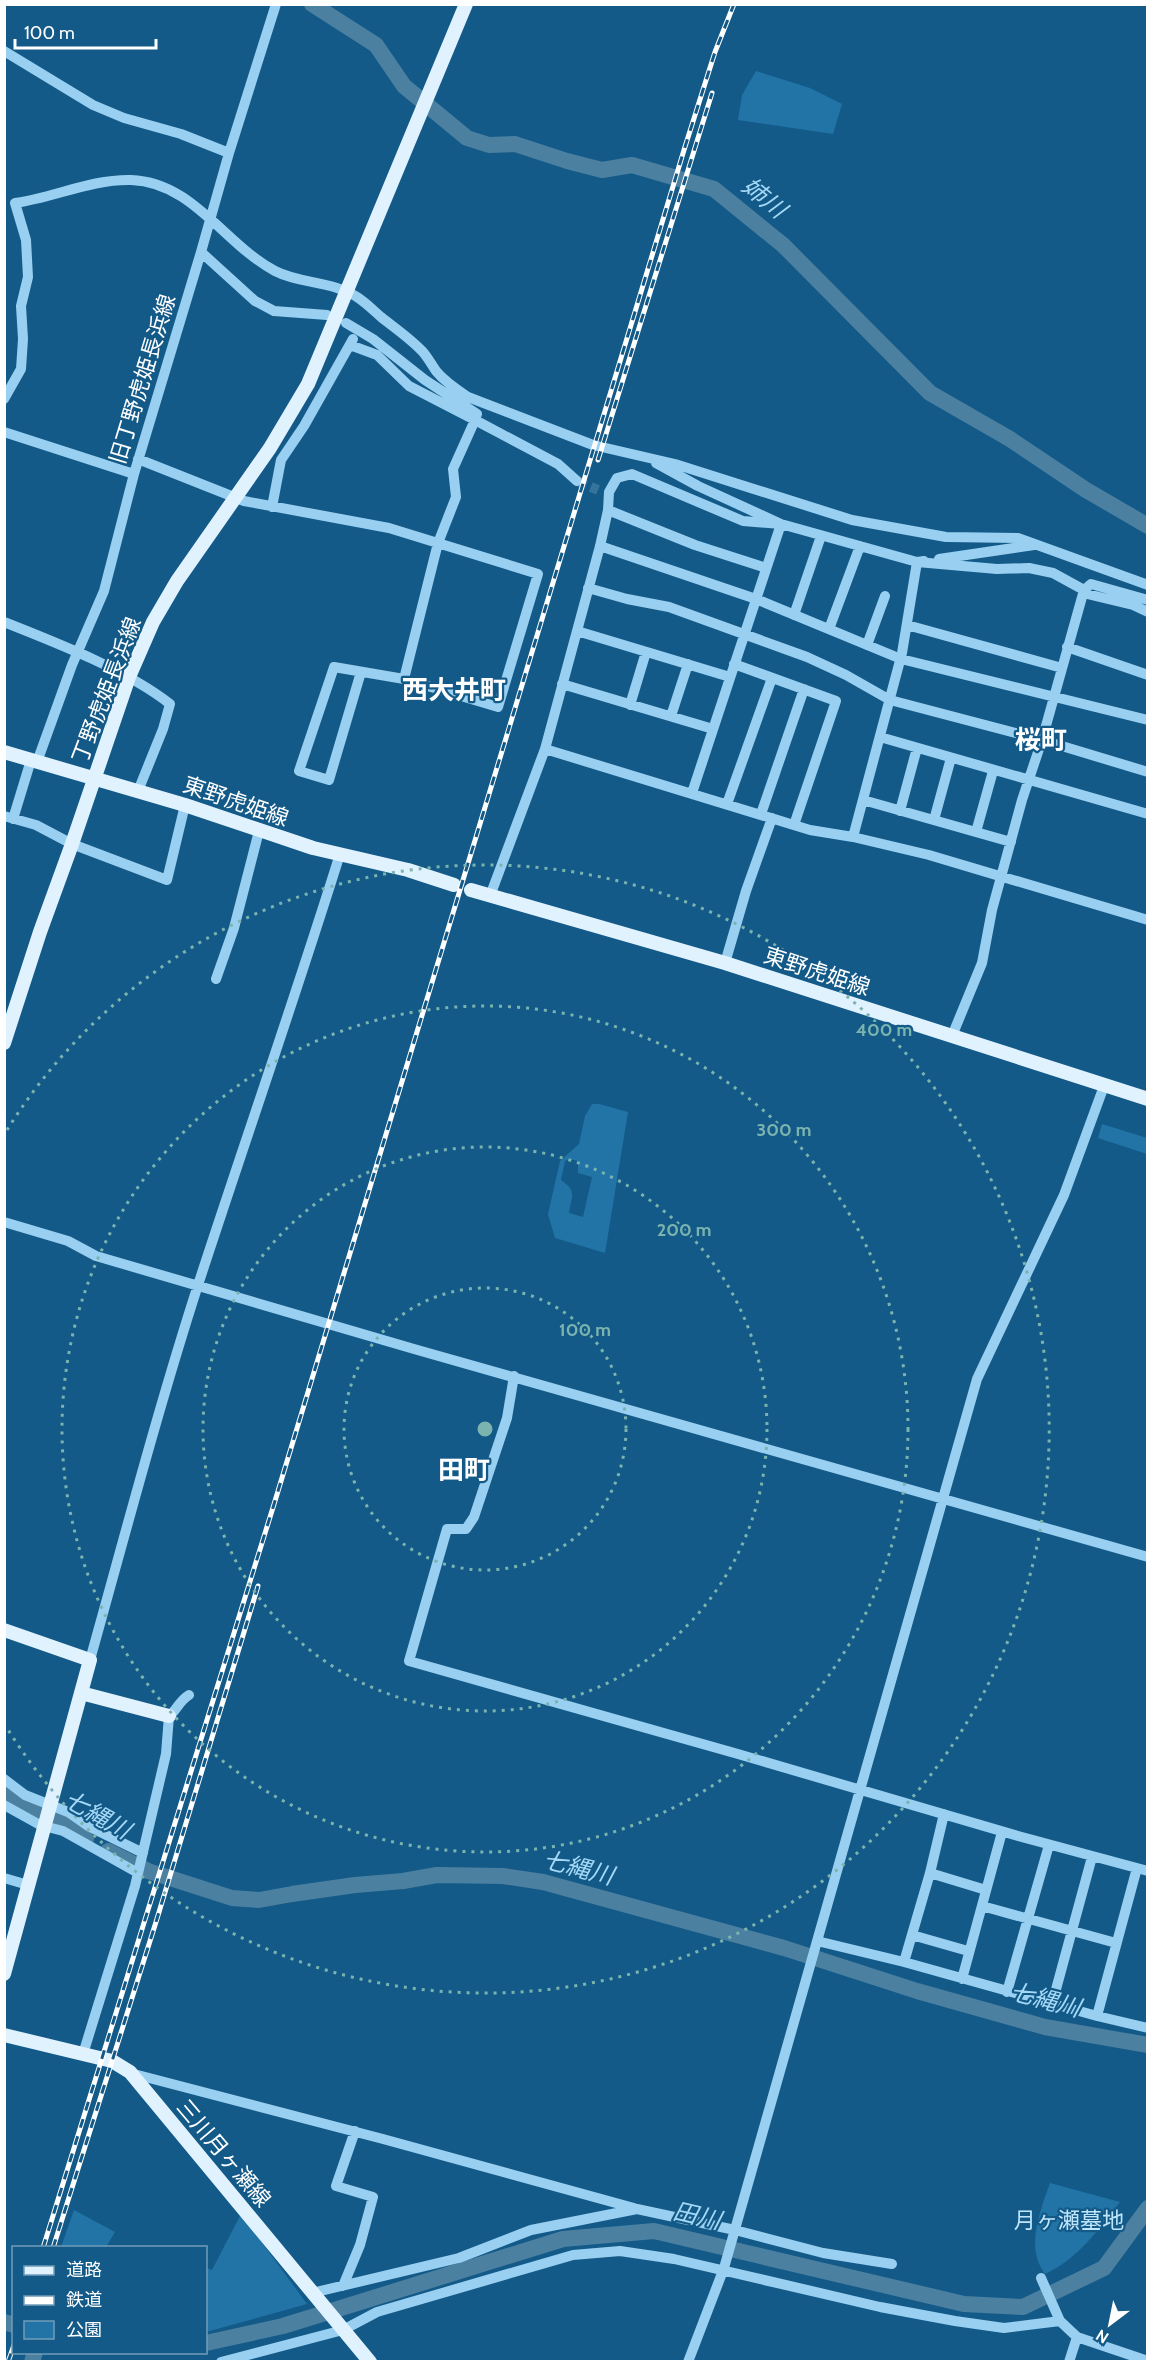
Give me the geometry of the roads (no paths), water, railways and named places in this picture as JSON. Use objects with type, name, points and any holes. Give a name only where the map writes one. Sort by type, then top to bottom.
[{"type":"main road","name":"丁野虎姫長浜線","points":[[4,1043],[40,932],[129,677],[153,622],[177,581],[270,448],[308,384],[466,4]]},
{"type":"main road","name":"東野虎姫線","points":[[4,752],[185,805],[314,848],[408,870],[454,885]]},
{"type":"main road","name":"東野虎姫線","points":[[471,890],[725,963],[1148,1099]]},
{"type":"main road","points":[[4,1630],[90,1660],[4,1974]]},
{"type":"main road","points":[[81,1693],[168,1716]]},
{"type":"main road","name":"三川月ヶ瀬線","points":[[4,2035],[112,2061],[130,2072],[370,2361]]},
{"type":"street","name":"旧丁野虎姫長浜線","points":[[9,818],[104,591],[138,459],[201,252],[209,217],[276,4]]},
{"type":"street","points":[[4,51],[93,105],[124,118],[181,134],[229,153]]},
{"type":"street","points":[[4,399],[21,369],[21,306],[28,277],[26,240],[10,202],[34,201],[69,189],[130,180],[153,184],[175,192],[273,270],[298,281],[335,288],[349,288],[423,353],[450,385],[468,397],[593,445],[747,485],[852,520],[946,537],[1018,538],[1148,585]]},
{"type":"street","points":[[201,252],[255,301],[274,311],[327,315]]},
{"type":"street","points":[[346,323],[373,339],[425,380],[477,414],[453,469],[456,497],[438,543],[404,679]]},
{"type":"street","points":[[272,507],[282,460],[304,426],[358,330]]},
{"type":"street","points":[[350,345],[377,355],[409,386],[558,464],[578,481]]},
{"type":"street","points":[[425,380],[437,371]]},
{"type":"street","points":[[4,432],[134,474]]},
{"type":"street","points":[[642,456],[698,486],[781,525]]},
{"type":"street","points":[[138,459],[235,498],[389,528],[538,574],[498,707],[404,679],[333,667],[299,771],[329,780],[362,672]]},
{"type":"street","points":[[490,896],[545,749],[600,546],[608,510],[603,491],[617,478],[632,474],[743,521],[781,525],[917,562],[996,569],[1029,568],[1053,573],[1084,591],[1148,612]]},
{"type":"street","points":[[608,510],[694,545],[766,568]]},
{"type":"street","points":[[692,793],[781,525]]},
{"type":"street","points":[[794,615],[821,536]]},
{"type":"street","points":[[917,562],[1037,545]]},
{"type":"street","points":[[600,546],[756,599],[901,659],[1148,720]]},
{"type":"street","points":[[829,629],[860,546]]},
{"type":"street","points":[[853,837],[901,659],[917,562]]},
{"type":"street","points":[[952,1036],[982,963],[1001,878],[1084,591],[1091,584],[1148,600]]},
{"type":"street","points":[[588,588],[627,599],[669,607],[807,657],[846,675],[890,700],[1042,740],[1148,772]]},
{"type":"street","points":[[867,645],[885,596]]},
{"type":"street","points":[[4,622],[129,677],[151,689],[170,704],[163,729],[138,791]]},
{"type":"street","points":[[907,625],[1062,668]]},
{"type":"street","points":[[577,631],[730,677]]},
{"type":"street","points":[[1067,647],[1148,675]]},
{"type":"street","points":[[630,705],[646,652]]},
{"type":"street","points":[[671,716],[688,664]]},
{"type":"street","points":[[734,664],[836,701],[794,825]]},
{"type":"street","points":[[727,804],[772,678]]},
{"type":"street","points":[[562,684],[713,729]]},
{"type":"street","points":[[725,963],[804,689]]},
{"type":"street","points":[[880,737],[1148,814]]},
{"type":"street","points":[[900,811],[917,748]]},
{"type":"street","points":[[545,749],[794,825],[929,855],[1148,920]]},
{"type":"street","points":[[934,820],[951,758]]},
{"type":"street","points":[[976,832],[993,771]]},
{"type":"street","points":[[862,801],[1011,842]]},
{"type":"street","points":[[9,818],[36,825],[72,844],[167,880],[185,805]]},
{"type":"street","points":[[216,979],[234,928],[259,831]]},
{"type":"street","points":[[90,1660],[161,1403],[340,854]]},
{"type":"street","points":[[688,2361],[723,2270],[977,1379],[1064,1195],[1104,1086]]},
{"type":"street","points":[[4,1222],[68,1241],[96,1256],[198,1286],[1148,1557]]},
{"type":"street","points":[[514,1376],[507,1418],[474,1517],[465,1529],[447,1529],[409,1661],[1002,1832],[1142,1869],[1116,1943],[1097,2016]]},
{"type":"street","points":[[83,2054],[138,1873],[166,1754],[168,1716],[175,1712],[179,1702],[189,1695]]},
{"type":"street","points":[[4,1779],[25,1795],[51,1805],[143,1853]]},
{"type":"street","points":[[4,1805],[44,1826],[63,1831],[138,1873]]},
{"type":"street","points":[[904,1962],[945,1814]]},
{"type":"street","points":[[962,1979],[1002,1832]]},
{"type":"street","points":[[1007,1992],[1049,1845]]},
{"type":"street","points":[[1052,2004],[1092,1857]]},
{"type":"street","points":[[930,1873],[986,1890]]},
{"type":"street","points":[[4,1878],[28,1885]]},
{"type":"street","points":[[982,1906],[1116,1943]]},
{"type":"street","points":[[912,1935],[968,1951]]},
{"type":"street","points":[[817,1943],[904,1962],[1007,1992],[1146,2028],[1148,2016]]},
{"type":"street","points":[[130,2072],[637,2209],[823,2253],[892,2264]]},
{"type":"street","points":[[343,2286],[360,2245],[373,2197],[336,2186],[355,2131]]},
{"type":"street","points":[[314,2296],[343,2286],[459,2258],[531,2230],[637,2209]]},
{"type":"street","points":[[221,2361],[340,2327],[377,2312],[573,2255],[620,2251],[674,2259],[880,2307],[1004,2328],[1059,2320]]},
{"type":"street","points":[[1042,2279],[1059,2320],[1077,2337],[1148,2361]]},
{"type":"street","points":[[1069,2361],[1077,2337]]},
{"type":"waterway","name":"姉川","points":[[312,4],[376,45],[404,86],[467,138],[489,145],[515,144],[602,170],[632,165],[714,189],[783,245],[930,393],[1010,439],[1086,490],[1148,526]]},
{"type":"waterway","name":"七縄川","points":[[4,1790],[20,1803],[58,1820],[86,1839]]},
{"type":"waterway","name":"七縄川","points":[[108,1851],[148,1871],[232,1898],[259,1900],[437,1875],[503,1876],[543,1882],[784,1948],[917,1991],[1045,2027],[1148,2045]]},
{"type":"waterway","name":"田川","points":[[207,2343],[283,2326],[563,2239],[654,2231],[964,2304],[1023,2307],[1104,2268],[1148,2208]]},
{"type":"waterway","name":"田川","points":[[4,2322],[12,2324]]},
{"type":"waterway","points":[[32,2362],[34,2354]]},
{"type":"tunnel","points":[[577,481],[598,490]]},
{"type":"railway","points":[[44,2246],[275,1501],[684,150],[715,52],[734,4]]},
{"type":"railway","points":[[598,460],[712,93]]},
{"type":"railway","points":[[54,2246],[156,1922],[258,1586]]},
{"type":"railway","points":[[8,2362],[12,2351]]},
{"type":"district","name":"西大井町","points":[[454,690]]},
{"type":"district","name":"桜町","points":[[1041,740]]},
{"type":"district","name":"田町","points":[[464,1470]]},
{"type":"park label","name":"月ヶ瀬墓地","points":[[1069,2220]]}]
